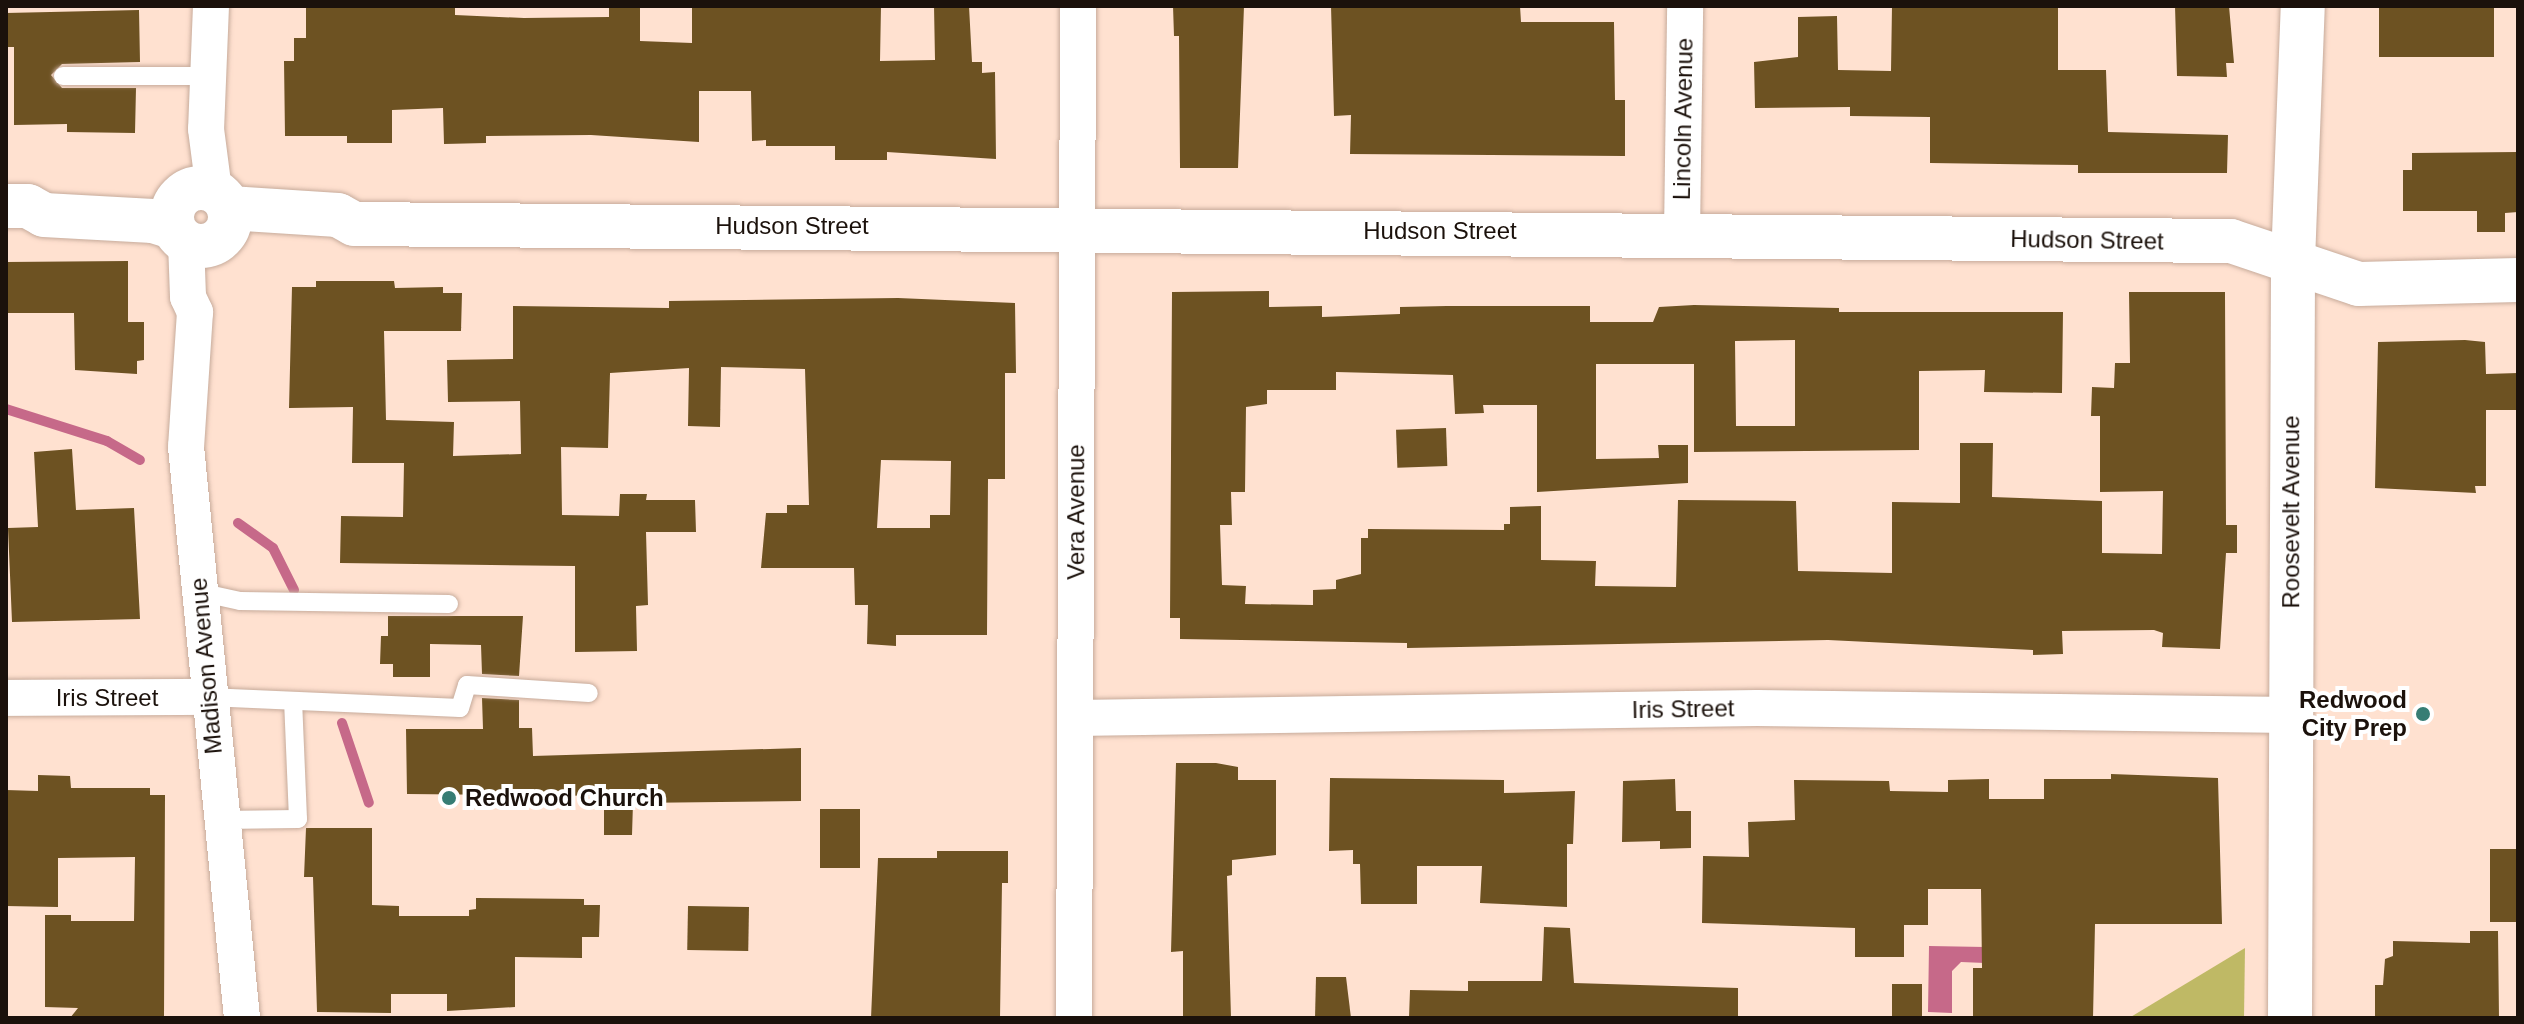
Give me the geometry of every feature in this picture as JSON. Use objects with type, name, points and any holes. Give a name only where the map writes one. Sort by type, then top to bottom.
[{"type":"street","name":"Madison Avenue","points":[[211,6],[200,217],[188,297],[195,312],[186,447],[207,697],[242,1018]]},
{"type":"street","name":"Vera Avenue","points":[[1074,1018],[1078,6]]},
{"type":"street","name":"Lincoln Avenue","points":[[1682,233],[1685,6]]},
{"type":"street","name":"Roosevelt Avenue","points":[[2290,1018],[2293,261],[2303,6]]},
{"type":"street","name":"Hudson Street","points":[[17,206],[44,215],[153,221],[200,217],[338,215],[354,224],[1682,233],[2231,241],[2359,284],[2518,280]]},
{"type":"street","name":"Iris Street","points":[[6,698],[207,697]]},
{"type":"street","name":"Iris Street","points":[[1075,718],[1757,708],[2291,715]]},
{"type":"lane","points":[[63,76],[207,76]]},
{"type":"lane","points":[[199,592],[240,601],[449,604]]},
{"type":"lane","points":[[207,697],[460,708],[467,685],[589,693]]},
{"type":"lane","points":[[220,820],[298,819],[293,701]]},
{"type":"shaded area","points":[[1929,946],[1985,947],[1985,963],[1961,962],[1952,971],[1952,1013],[1928,1012]]},
{"type":"shaded area","points":[[2245,948],[2244,1018],[2129,1018]]},
{"type":"building","points":[[306,6],[455,6],[455,15],[524,18],[609,17],[609,6],[640,6],[640,41],[692,43],[692,6],[881,6],[880,61],[935,60],[934,6],[969,6],[972,62],[982,62],[982,73],[995,72],[996,159],[887,152],[887,160],[835,160],[835,146],[766,146],[766,140],[752,141],[751,91],[699,91],[699,142],[591,135],[486,136],[486,143],[444,144],[443,108],[392,110],[392,143],[347,143],[347,136],[285,136],[284,61],[294,61],[294,38],[306,38]]},
{"type":"building","points":[[1173,6],[1244,6],[1238,168],[1180,168],[1179,36],[1174,36]]},
{"type":"building","points":[[1331,6],[1520,6],[1521,22],[1614,22],[1615,100],[1625,100],[1625,156],[1350,154],[1351,115],[1334,116]]},
{"type":"building","points":[[1892,6],[2058,6],[2058,70],[2106,70],[2108,132],[2228,135],[2227,173],[2078,173],[2078,165],[1930,163],[1930,117],[1850,116],[1850,107],[1755,108],[1754,62],[1798,57],[1798,17],[1837,16],[1838,70],[1891,71]]},
{"type":"building","points":[[2175,6],[2229,6],[2234,63],[2226,63],[2227,77],[2177,76]]},
{"type":"building","points":[[2379,6],[2494,6],[2494,57],[2379,57]]},
{"type":"building","points":[[139,10],[140,62],[62,64],[51,75],[62,88],[136,88],[135,133],[67,132],[67,124],[14,125],[14,47],[6,47],[6,13]]},
{"type":"building","points":[[2518,152],[2518,212],[2505,213],[2505,232],[2477,232],[2477,211],[2403,211],[2403,170],[2412,170],[2412,153]]},
{"type":"building","points":[[128,261],[128,322],[144,322],[144,360],[137,361],[137,374],[75,370],[74,313],[6,313],[6,262]]},
{"type":"building","points":[[316,281],[394,281],[395,288],[443,287],[443,293],[462,293],[461,331],[384,331],[386,420],[454,422],[453,456],[521,454],[520,401],[448,402],[447,360],[513,359],[513,306],[669,308],[669,301],[898,298],[1015,303],[1016,373],[1005,373],[1005,479],[988,479],[987,635],[896,635],[896,646],[867,644],[868,605],[855,605],[854,568],[761,568],[766,513],[787,513],[787,505],[809,505],[805,369],[721,367],[720,427],[688,426],[689,368],[610,373],[608,448],[561,447],[562,515],[619,516],[620,494],[647,494],[646,500],[695,500],[696,532],[646,532],[648,605],[636,606],[637,651],[575,652],[575,566],[340,563],[341,516],[403,517],[404,463],[352,463],[353,407],[289,408],[292,287],[316,287]],"holes":[[[881,460],[951,461],[950,515],[930,515],[930,528],[877,528]]]},
{"type":"building","points":[[1269,291],[1269,307],[1322,306],[1322,317],[1400,314],[1400,307],[1447,306],[1590,306],[1590,322],[1653,322],[1659,307],[1694,305],[1839,308],[1839,312],[2063,312],[2062,393],[1984,392],[1985,370],[1919,371],[1919,450],[1694,452],[1694,364],[1596,364],[1596,459],[1659,458],[1658,445],[1688,445],[1688,483],[1537,492],[1537,405],[1483,405],[1484,413],[1455,414],[1453,375],[1336,372],[1336,390],[1267,390],[1267,404],[1246,407],[1245,492],[1231,492],[1232,525],[1220,525],[1222,585],[1246,586],[1245,604],[1313,605],[1313,590],[1336,589],[1336,580],[1361,574],[1361,538],[1368,538],[1368,529],[1504,530],[1504,524],[1510,524],[1510,507],[1541,506],[1541,560],[1596,561],[1595,586],[1676,587],[1678,500],[1796,501],[1798,571],[1892,573],[1892,502],[1960,503],[1960,443],[1993,443],[1992,497],[2102,501],[2102,553],[2162,554],[2163,491],[2100,492],[2100,416],[2091,416],[2092,387],[2114,388],[2115,363],[2130,363],[2129,292],[2225,292],[2226,525],[2237,525],[2237,553],[2226,553],[2220,649],[2162,647],[2163,633],[2154,630],[2062,631],[2063,654],[2033,655],[2033,650],[1828,640],[1407,648],[1407,643],[1180,639],[1180,618],[1170,618],[1172,292]],"holes":[[[1795,340],[1795,426],[1736,426],[1735,341]]]},
{"type":"building","points":[[2378,342],[2485,342],[2486,374],[2518,373],[2518,410],[2486,410],[2486,486],[2475,486],[2476,493],[2375,488]]},
{"type":"building","points":[[1446,428],[1447,466],[1397,468],[1396,430]]},
{"type":"building","points":[[72,449],[76,510],[134,508],[140,619],[12,622],[8,528],[38,527],[34,452]]},
{"type":"building","points":[[388,616],[523,616],[519,676],[482,674],[481,645],[430,644],[430,677],[393,677],[393,664],[380,664],[381,636],[388,636]]},
{"type":"building","points":[[482,698],[519,700],[519,728],[532,728],[533,756],[801,748],[801,801],[633,803],[632,835],[604,835],[604,796],[407,794],[406,729],[483,729]]},
{"type":"building","points":[[1176,763],[1216,763],[1238,767],[1238,780],[1276,780],[1276,855],[1232,860],[1232,875],[1227,876],[1231,1018],[1183,1018],[1183,951],[1171,952]]},
{"type":"building","points":[[2111,774],[2218,778],[2222,924],[2095,924],[2093,1018],[1973,1018],[1973,968],[1982,968],[1981,889],[1928,889],[1928,925],[1904,925],[1904,957],[1855,957],[1855,928],[1702,923],[1703,856],[1749,857],[1748,822],[1795,820],[1794,780],[1889,781],[1890,791],[1948,792],[1948,780],[1989,779],[1989,799],[2044,799],[2044,779],[2111,779]]},
{"type":"building","points":[[38,775],[70,776],[71,788],[150,788],[150,795],[165,795],[164,1018],[70,1018],[78,1008],[45,1007],[45,915],[71,915],[71,921],[134,921],[135,857],[58,858],[58,907],[6,906],[6,790],[38,791]]},
{"type":"building","points":[[1330,778],[1504,780],[1504,793],[1575,791],[1573,844],[1567,844],[1567,907],[1480,903],[1482,866],[1417,866],[1417,904],[1361,904],[1360,864],[1353,864],[1353,850],[1329,851]]},
{"type":"building","points":[[1675,779],[1676,811],[1691,811],[1691,848],[1660,849],[1660,841],[1622,842],[1623,781]]},
{"type":"building","points":[[820,809],[860,809],[860,868],[820,868]]},
{"type":"building","points":[[306,828],[372,828],[372,905],[399,906],[399,916],[469,916],[469,910],[476,909],[476,898],[584,899],[584,905],[600,905],[599,937],[582,937],[582,958],[515,957],[515,1007],[447,1011],[447,994],[391,994],[391,1013],[317,1012],[313,877],[304,877]]},
{"type":"building","points":[[2490,849],[2518,849],[2518,922],[2490,922]]},
{"type":"building","points":[[937,851],[1008,851],[1008,883],[1002,883],[1000,1018],[871,1018],[878,858],[937,858]]},
{"type":"building","points":[[688,906],[749,907],[748,951],[687,950]]},
{"type":"building","points":[[1544,927],[1570,928],[1574,983],[1738,988],[1738,1018],[1409,1018],[1410,990],[1468,991],[1468,981],[1542,981]]},
{"type":"building","points":[[2470,931],[2498,931],[2499,1018],[2375,1018],[2375,985],[2383,985],[2385,959],[2393,956],[2393,941],[2470,943]]},
{"type":"building","points":[[1316,977],[1346,977],[1351,1018],[1315,1018]]},
{"type":"building","points":[[1892,984],[1922,984],[1922,1018],[1892,1018]]},
{"type":"waterway","points":[[6,409],[107,441],[140,460]]},
{"type":"waterway","points":[[238,523],[273,548],[294,590]]},
{"type":"waterway","points":[[342,723],[369,803]]},
{"type":"place","name":"Redwood City Prep","points":[[2423,714]]},
{"type":"place","name":"Redwood Church","points":[[449,798]]}]
